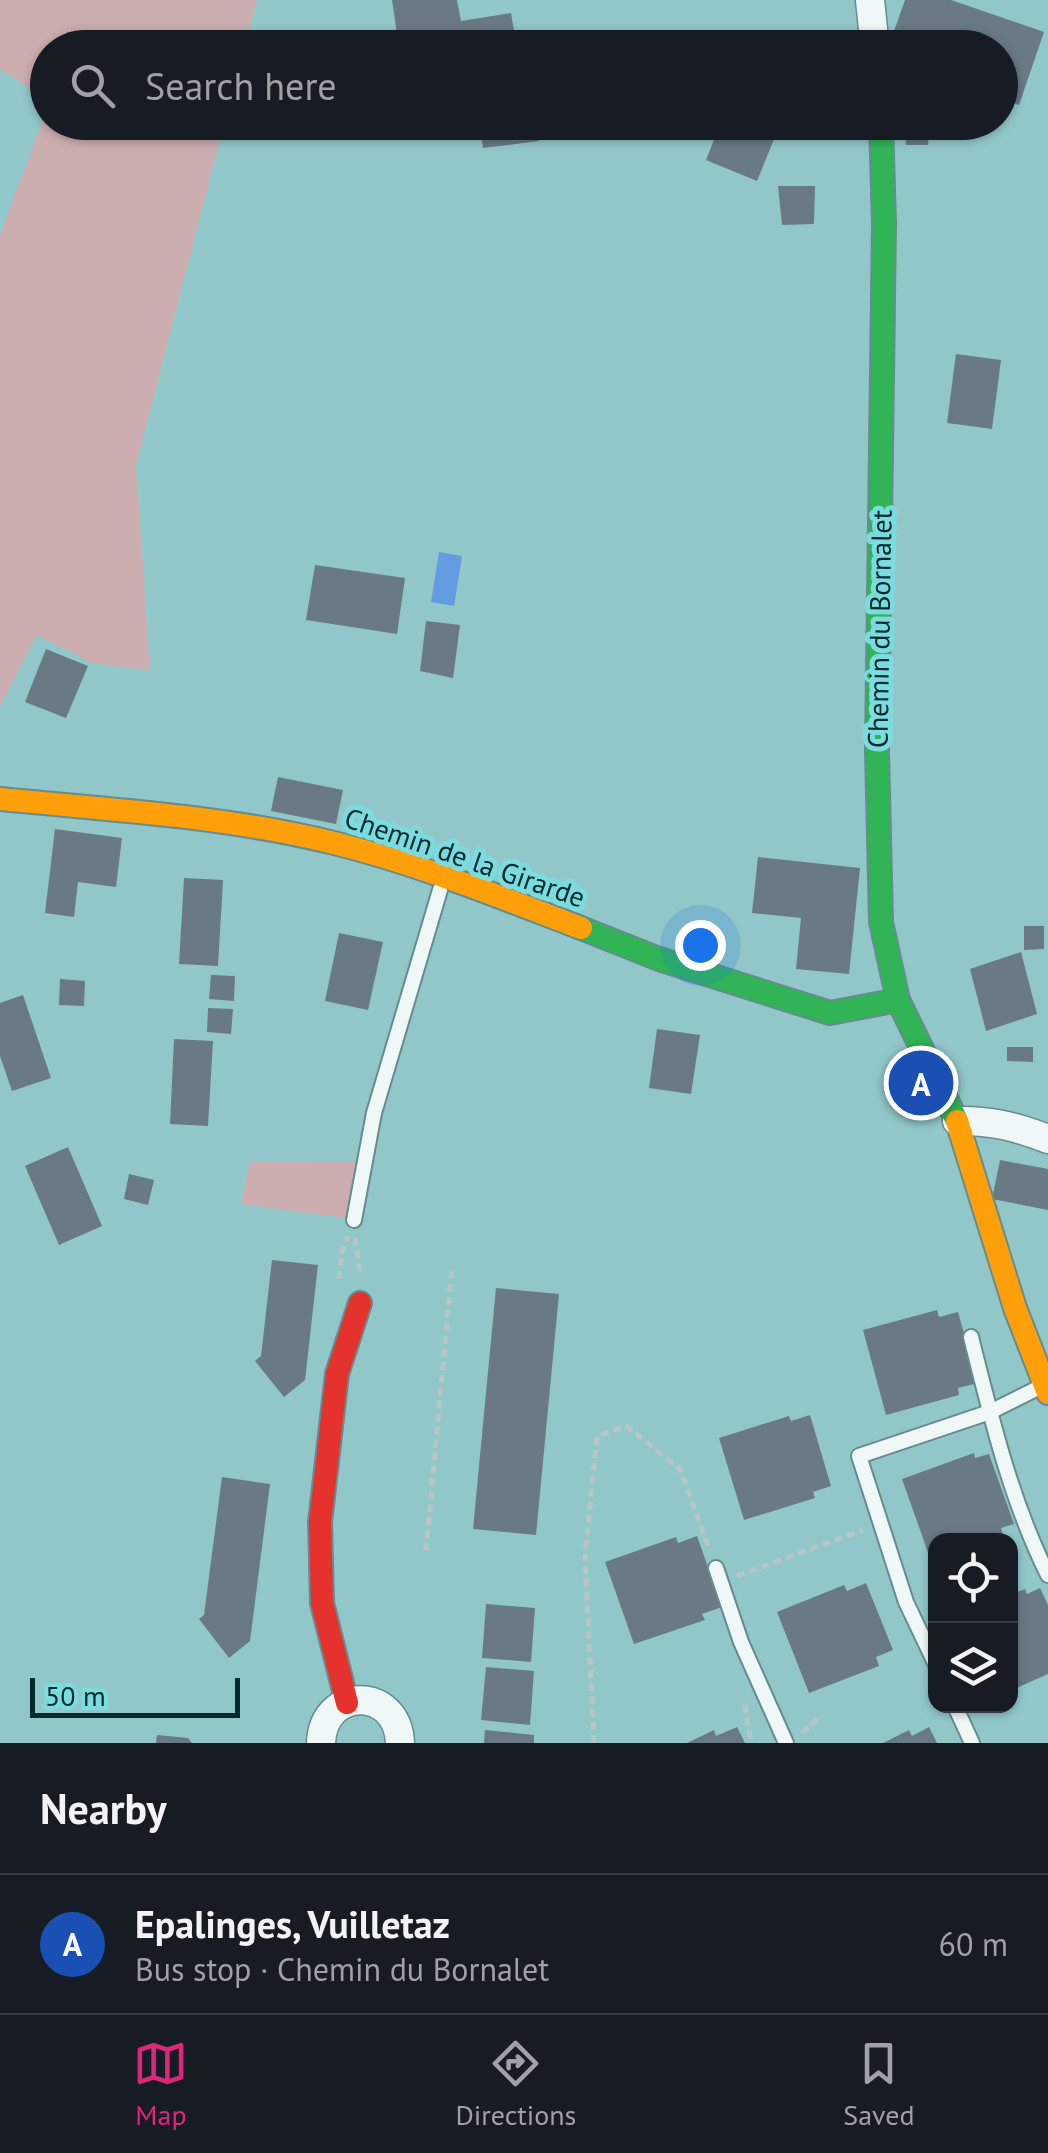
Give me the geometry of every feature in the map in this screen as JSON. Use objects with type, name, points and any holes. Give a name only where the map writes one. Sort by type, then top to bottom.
[{"type":"street","points":[[870,0],[873,30]]},
{"type":"street","name":"Chemin du Bornalet","points":[[882,140],[884,224],[877,750],[880,922],[898,1000],[957,1121],[991,1238],[1046,1389]]},
{"type":"street","name":"Chemin de la Girarde","points":[[0,799],[254,826],[334,843],[659,959],[830,1013],[898,1000]]},
{"type":"street","points":[[957,1121],[985,1120],[1016,1126],[1048,1139]]},
{"type":"street","points":[[346,1702],[322,1603],[320,1522],[337,1374],[360,1303]]},
{"type":"street","points":[[321,1743],[325,1721],[346,1702],[367,1701],[382,1706],[398,1726],[400,1743]]},
{"type":"lane","points":[[354,1220],[374,1113],[442,883]]},
{"type":"lane","points":[[971,1337],[1029,1538],[1048,1576]]},
{"type":"lane","points":[[928,1647],[906,1602],[859,1456],[1046,1389]]},
{"type":"lane","points":[[718,1575],[741,1642],[786,1743]]},
{"type":"lane","points":[[958,1713],[972,1743]]},
{"type":"path","points":[[354,1220],[361,1275],[360,1303]]},
{"type":"path","points":[[426,1551],[452,1266]]},
{"type":"path","points":[[594,1743],[585,1556],[597,1436],[626,1426],[680,1469],[718,1575],[880,1524]]},
{"type":"path","points":[[801,1734],[818,1718]]},
{"type":"shaded area","points":[[0,0],[257,0],[249,30],[30,30],[30,89],[0,69]]},
{"type":"shaded area","points":[[35,140],[220,140],[136,465],[150,671],[92,663],[37,635],[0,706],[0,235]]},
{"type":"shaded area","points":[[357,1161],[345,1218],[241,1204],[250,1162]]},
{"type":"water","points":[[439,552],[462,556],[454,606],[431,602]]},
{"type":"building","points":[[392,0],[457,0],[461,21],[511,13],[514,30],[396,30]]},
{"type":"building","points":[[905,0],[951,0],[1044,32],[1019,105],[1018,30],[894,30]]},
{"type":"building","points":[[482,140],[539,140],[539,141],[483,148]]},
{"type":"building","points":[[714,140],[774,140],[757,181],[706,160]]},
{"type":"building","points":[[906,140],[928,140],[928,145],[906,145]]},
{"type":"building","points":[[778,186],[815,186],[814,224],[782,225]]},
{"type":"building","points":[[956,354],[1001,360],[992,429],[947,423]]},
{"type":"building","points":[[315,565],[405,578],[397,634],[306,620]]},
{"type":"building","points":[[426,621],[460,625],[453,678],[420,671]]},
{"type":"building","points":[[46,649],[88,666],[66,718],[25,702]]},
{"type":"building","points":[[278,777],[343,790],[336,824],[271,811]]},
{"type":"building","points":[[55,829],[122,838],[116,887],[78,882],[74,917],[45,913]]},
{"type":"building","points":[[758,857],[860,868],[849,974],[796,969],[801,918],[752,913]]},
{"type":"building","points":[[184,878],[223,880],[218,966],[179,964]]},
{"type":"building","points":[[1024,926],[1044,926],[1044,949],[1024,950]]},
{"type":"building","points":[[339,933],[383,942],[368,1010],[325,1001]]},
{"type":"building","points":[[1021,952],[1037,1014],[986,1031],[970,969]]},
{"type":"building","points":[[211,975],[235,976],[234,1001],[209,999]]},
{"type":"building","points":[[60,979],[85,981],[84,1006],[59,1005]]},
{"type":"building","points":[[23,995],[51,1078],[12,1091],[0,1056],[0,1003]]},
{"type":"building","points":[[208,1008],[233,1009],[231,1034],[207,1032]]},
{"type":"building","points":[[657,1029],[700,1035],[691,1094],[649,1088]]},
{"type":"building","points":[[174,1039],[213,1041],[208,1126],[170,1124]]},
{"type":"building","points":[[1007,1047],[1033,1047],[1033,1062],[1007,1061]]},
{"type":"building","points":[[68,1147],[102,1226],[59,1245],[25,1166]]},
{"type":"building","points":[[1000,1160],[1048,1169],[1048,1210],[992,1199]]},
{"type":"building","points":[[129,1174],[154,1180],[148,1205],[124,1199]]},
{"type":"building","points":[[272,1260],[318,1265],[305,1380],[284,1397],[255,1361],[261,1356]]},
{"type":"building","points":[[496,1288],[559,1294],[536,1535],[473,1529]]},
{"type":"building","points":[[937,1310],[939,1317],[958,1312],[978,1383],[958,1388],[959,1395],[886,1415],[863,1330]]},
{"type":"building","points":[[810,1415],[831,1486],[813,1492],[815,1498],[744,1520],[719,1438],[789,1416],[791,1421]]},
{"type":"building","points":[[974,1453],[975,1458],[989,1454],[1014,1524],[1001,1528],[1002,1533],[928,1533],[928,1553],[902,1479]]},
{"type":"building","points":[[222,1477],[270,1484],[250,1641],[229,1658],[199,1619],[204,1615]]},
{"type":"building","points":[[697,1536],[722,1607],[702,1614],[705,1620],[634,1644],[605,1562],[676,1537],[678,1543]]},
{"type":"building","points":[[866,1583],[893,1650],[876,1657],[879,1666],[809,1693],[777,1612],[844,1585],[847,1591]]},
{"type":"building","points":[[1040,1588],[1048,1605],[1048,1674],[1018,1687],[1018,1592],[1025,1589],[1027,1594]]},
{"type":"building","points":[[486,1604],[535,1608],[531,1662],[482,1658]]},
{"type":"building","points":[[486,1667],[534,1671],[530,1725],[481,1720]]},
{"type":"building","points":[[737,1727],[745,1743],[687,1743],[714,1730],[716,1736]]},
{"type":"building","points":[[929,1727],[937,1743],[883,1743],[909,1730],[912,1736]]},
{"type":"building","points":[[485,1730],[534,1735],[534,1743],[484,1743]]},
{"type":"building","points":[[157,1735],[188,1738],[192,1743],[156,1743]]},
{"type":"traffic: fast","points":[[882,140],[884,223],[877,750],[881,922],[898,1000],[957,1121]]},
{"type":"traffic: fast","points":[[581,928],[659,959],[830,1013],[898,1000]]},
{"type":"traffic: slow","points":[[0,799],[252,826],[334,843],[459,882],[581,928]]},
{"type":"traffic: slow","points":[[957,1121],[1015,1308],[1048,1393]]},
{"type":"traffic: jam","points":[[347,1703],[322,1603],[320,1522],[337,1374],[360,1303]]},
{"type":"place","name":"Epalinges, Vuilletaz","points":[[921,1083]]}]
